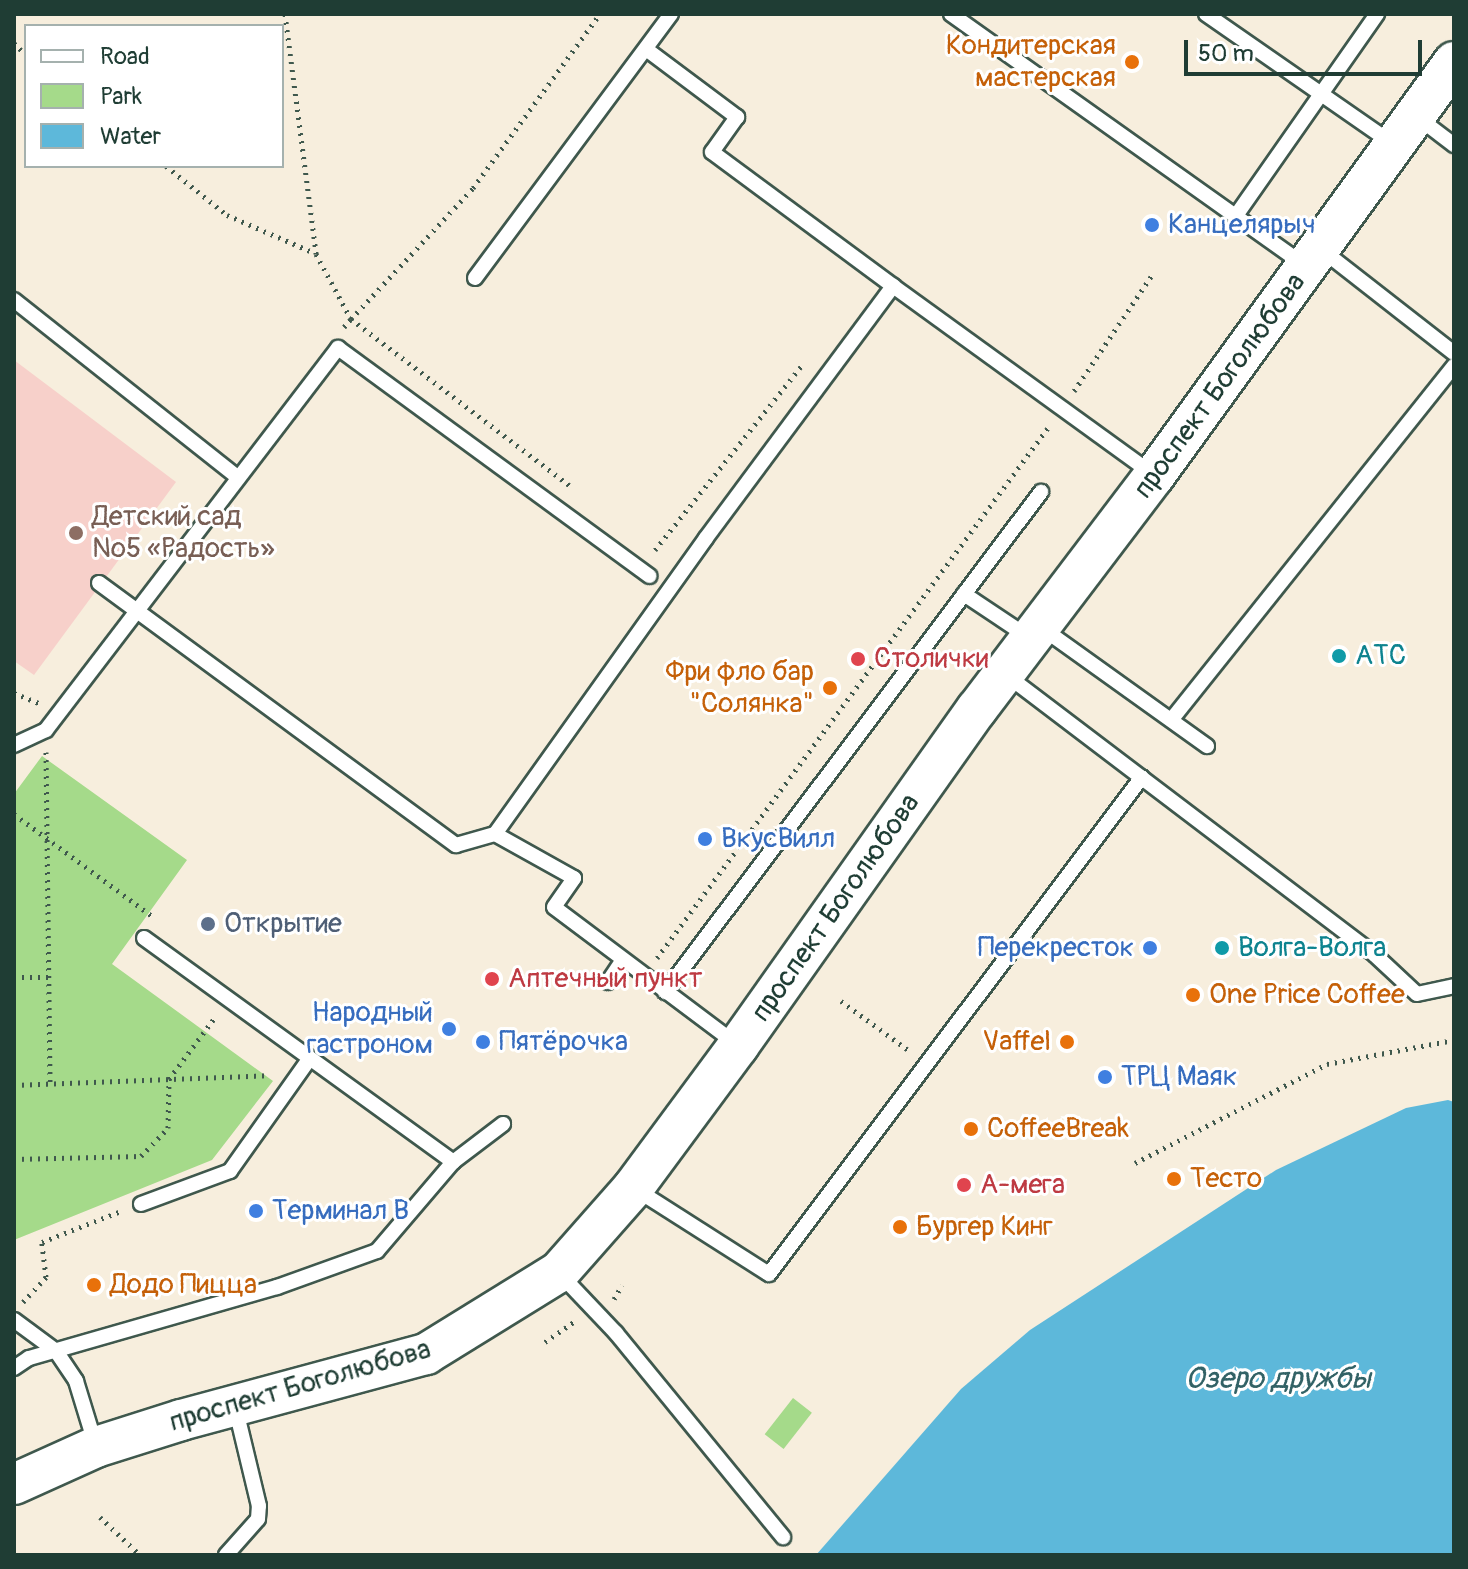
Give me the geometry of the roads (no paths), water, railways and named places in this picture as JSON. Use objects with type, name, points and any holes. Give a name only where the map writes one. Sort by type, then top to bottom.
[{"type":"main road","name":"проспект Боголюбова","points":[[14,1484],[96,1447],[426,1354],[559,1272],[633,1188],[1004,673],[1314,259],[1454,62]]},
{"type":"lane","points":[[475,278],[671,14]]},
{"type":"lane","points":[[951,14],[1235,217],[1314,259],[1454,353]]},
{"type":"lane","points":[[1206,14],[1320,95],[1405,131],[1454,145]]},
{"type":"lane","points":[[1235,217],[1377,14]]},
{"type":"lane","points":[[646,49],[737,117],[712,152],[1154,476]]},
{"type":"lane","points":[[99,583],[456,845],[495,834],[706,538],[893,286]]},
{"type":"lane","points":[[14,300],[236,476]]},
{"type":"lane","points":[[14,745],[46,730],[236,476],[338,348],[649,576]]},
{"type":"lane","points":[[1172,719],[1454,366]]},
{"type":"lane","points":[[665,992],[1041,492]]},
{"type":"lane","points":[[964,594],[1035,632],[1172,719],[1207,746]]},
{"type":"lane","points":[[1004,673],[1375,955],[1417,994],[1454,986]]},
{"type":"lane","points":[[633,1188],[769,1274],[1142,777]]},
{"type":"lane","points":[[495,834],[574,878],[554,907],[738,1046]]},
{"type":"lane","points":[[144,938],[453,1162]]},
{"type":"lane","points":[[608,982],[622,961]]},
{"type":"lane","points":[[141,1204],[230,1171],[310,1058]]},
{"type":"lane","points":[[14,1368],[56,1351],[277,1287],[377,1251],[453,1162],[503,1124]]},
{"type":"lane","points":[[559,1272],[616,1333],[783,1537]]},
{"type":"lane","points":[[14,1320],[56,1351],[76,1381],[96,1447]]},
{"type":"lane","points":[[226,1555],[258,1519],[259,1506],[235,1406]]},
{"type":"water","name":"Озеро дружбы","points":[[1448,1100],[1454,1102],[1454,1555],[816,1555],[961,1389],[1030,1330],[1276,1170],[1406,1108]]},
{"type":"place","name":"Кондитерская мастерская","points":[[1132,62]]},
{"type":"place","name":"Канцелярыч","points":[[1152,225]]},
{"type":"place","name":"Детский сад №5 «Радость»","points":[[76,533]]},
{"type":"place","name":"АТС","points":[[1339,656]]},
{"type":"place","name":"Столички","points":[[858,659]]},
{"type":"place","name":"Фри фло бар \"Солянка\"","points":[[830,688]]},
{"type":"place","name":"ВкусВилл","points":[[705,839]]},
{"type":"place","name":"Открытие","points":[[208,924]]},
{"type":"place","name":"Перекресток","points":[[1150,948]]},
{"type":"place","name":"Волга-Волга","points":[[1222,948]]},
{"type":"place","name":"Аптечный пункт","points":[[492,979]]},
{"type":"place","name":"One Price Coffee","points":[[1193,995]]},
{"type":"place","name":"Народный гастроном","points":[[449,1029]]},
{"type":"place","name":"Пятёрочка","points":[[483,1042]]},
{"type":"place","name":"Vaffel","points":[[1067,1042]]},
{"type":"place","name":"ТРЦ Маяк","points":[[1105,1077]]},
{"type":"place","name":"CoffeeBreak","points":[[971,1129]]},
{"type":"place","name":"Тесто","points":[[1174,1179]]},
{"type":"place","name":"А-мега","points":[[964,1185]]},
{"type":"place","name":"Терминал B","points":[[256,1211]]},
{"type":"place","name":"Бургер Кинг","points":[[900,1227]]},
{"type":"place","name":"Додо Пицца","points":[[94,1285]]}]
